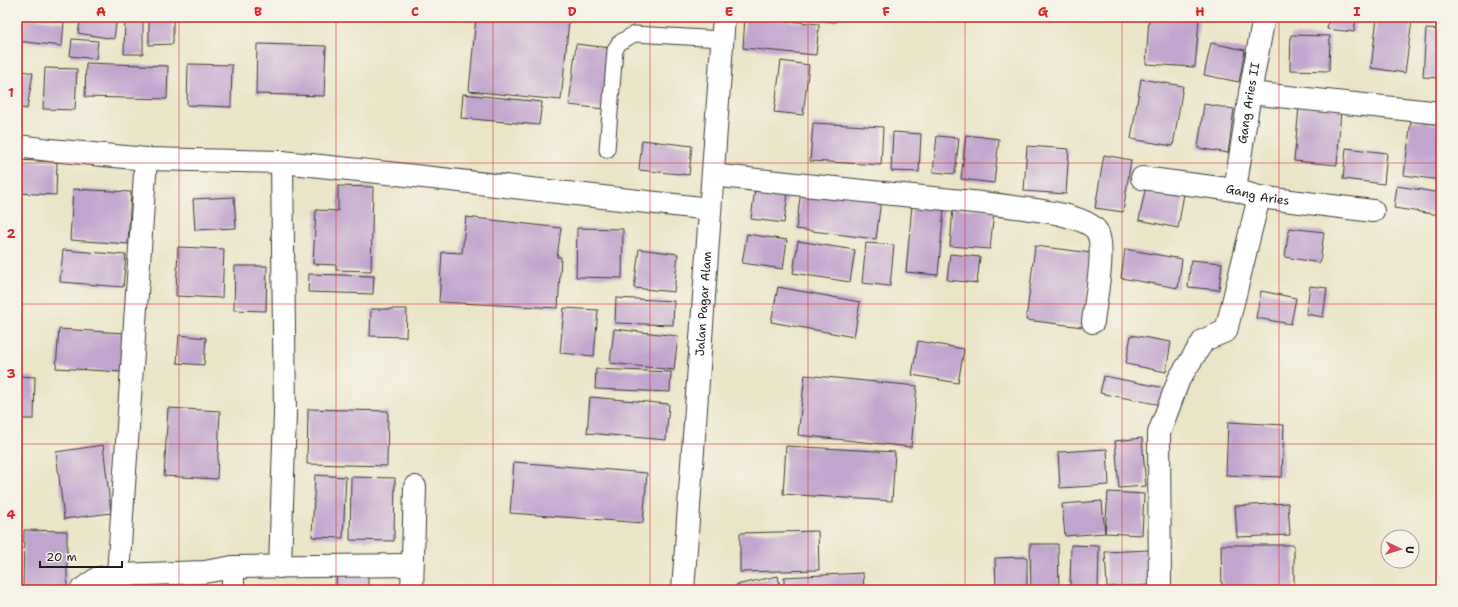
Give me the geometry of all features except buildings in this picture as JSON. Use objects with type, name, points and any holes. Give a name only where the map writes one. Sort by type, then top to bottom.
[{"type":"street","name":"Jalan Pagar Alam","points":[[683,590],[724,17]]},
{"type":"street","name":"Gang Aries II","points":[[1235,190],[1250,93],[1264,17]]},
{"type":"street","points":[[1250,93],[1441,113]]},
{"type":"street","points":[[17,146],[146,159],[282,162],[710,210]]},
{"type":"street","points":[[118,575],[146,159]]},
{"type":"street","points":[[280,567],[284,413],[282,162]]},
{"type":"street","points":[[712,175],[946,199],[1044,211],[1086,222],[1095,229],[1101,243],[1093,322]]},
{"type":"street","name":"Gang Aries","points":[[1142,178],[1235,190],[1259,197],[1373,211]]},
{"type":"street","points":[[1160,590],[1159,433],[1179,379],[1204,340],[1226,331],[1259,197]]},
{"type":"street","points":[[412,590],[415,487]]},
{"type":"street","points":[[81,590],[98,578],[118,575],[204,572],[233,568],[412,565]]},
{"type":"street","points":[[233,568],[233,590]]},
{"type":"lane","points":[[607,150],[615,50],[619,43],[634,34],[722,39]]}]
